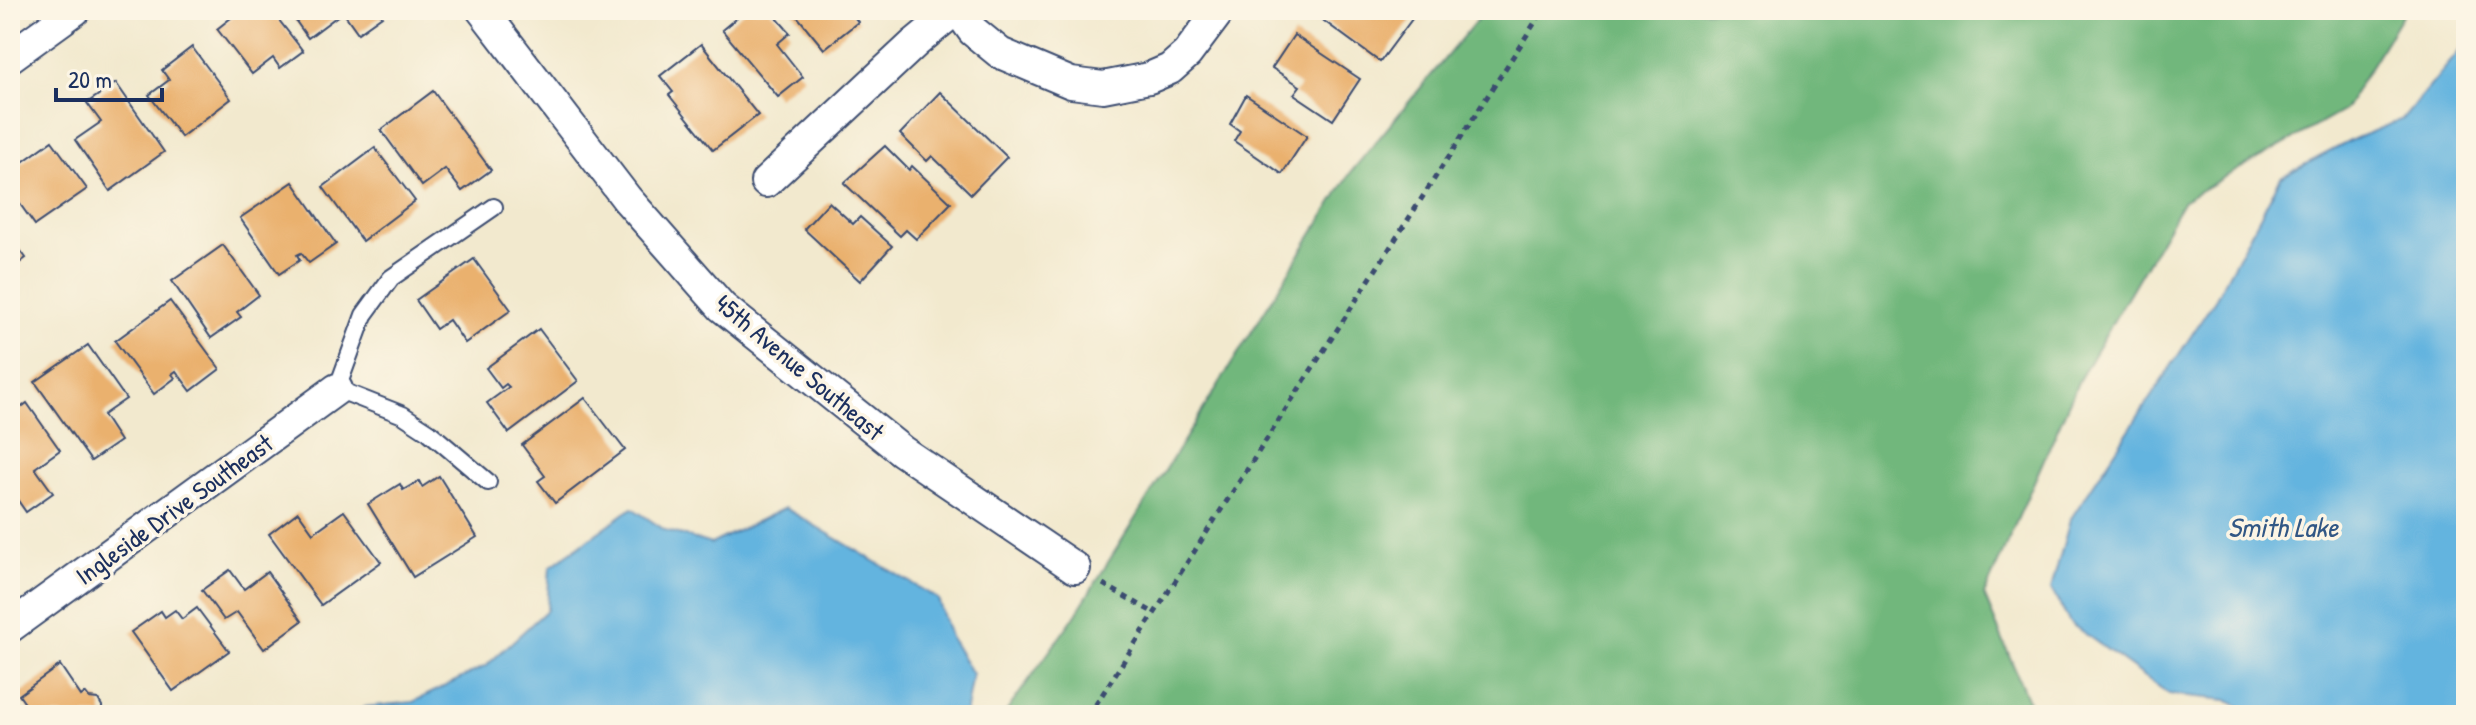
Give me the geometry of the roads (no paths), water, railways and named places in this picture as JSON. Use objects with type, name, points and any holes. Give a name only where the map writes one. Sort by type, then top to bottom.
[{"type":"street","points":[[10,57],[75,10]]},
{"type":"street","name":"45th Avenue Southeast","points":[[482,10],[627,199],[722,307],[902,451],[1075,568]]},
{"type":"street","points":[[766,182],[915,43],[956,10],[973,31],[1000,53],[1071,83],[1103,87],[1149,78],[1170,69],[1187,54],[1218,11]]},
{"type":"street","name":"Ingleside Drive Southeast","points":[[10,627],[337,389]]},
{"type":"lane","points":[[488,482],[429,432],[403,415],[337,389],[364,315],[391,278],[494,207]]},
{"type":"water","name":"Smith Lake","points":[[2466,43],[2466,715],[2256,715],[2227,700],[2169,694],[2070,623],[2051,589],[2070,520],[2216,298],[2281,177],[2354,139],[2403,119]]},
{"type":"water","points":[[632,508],[665,530],[711,544],[785,508],[938,599],[950,637],[972,674],[965,715],[351,715],[365,707],[413,702],[486,666],[547,610],[550,567]]}]
